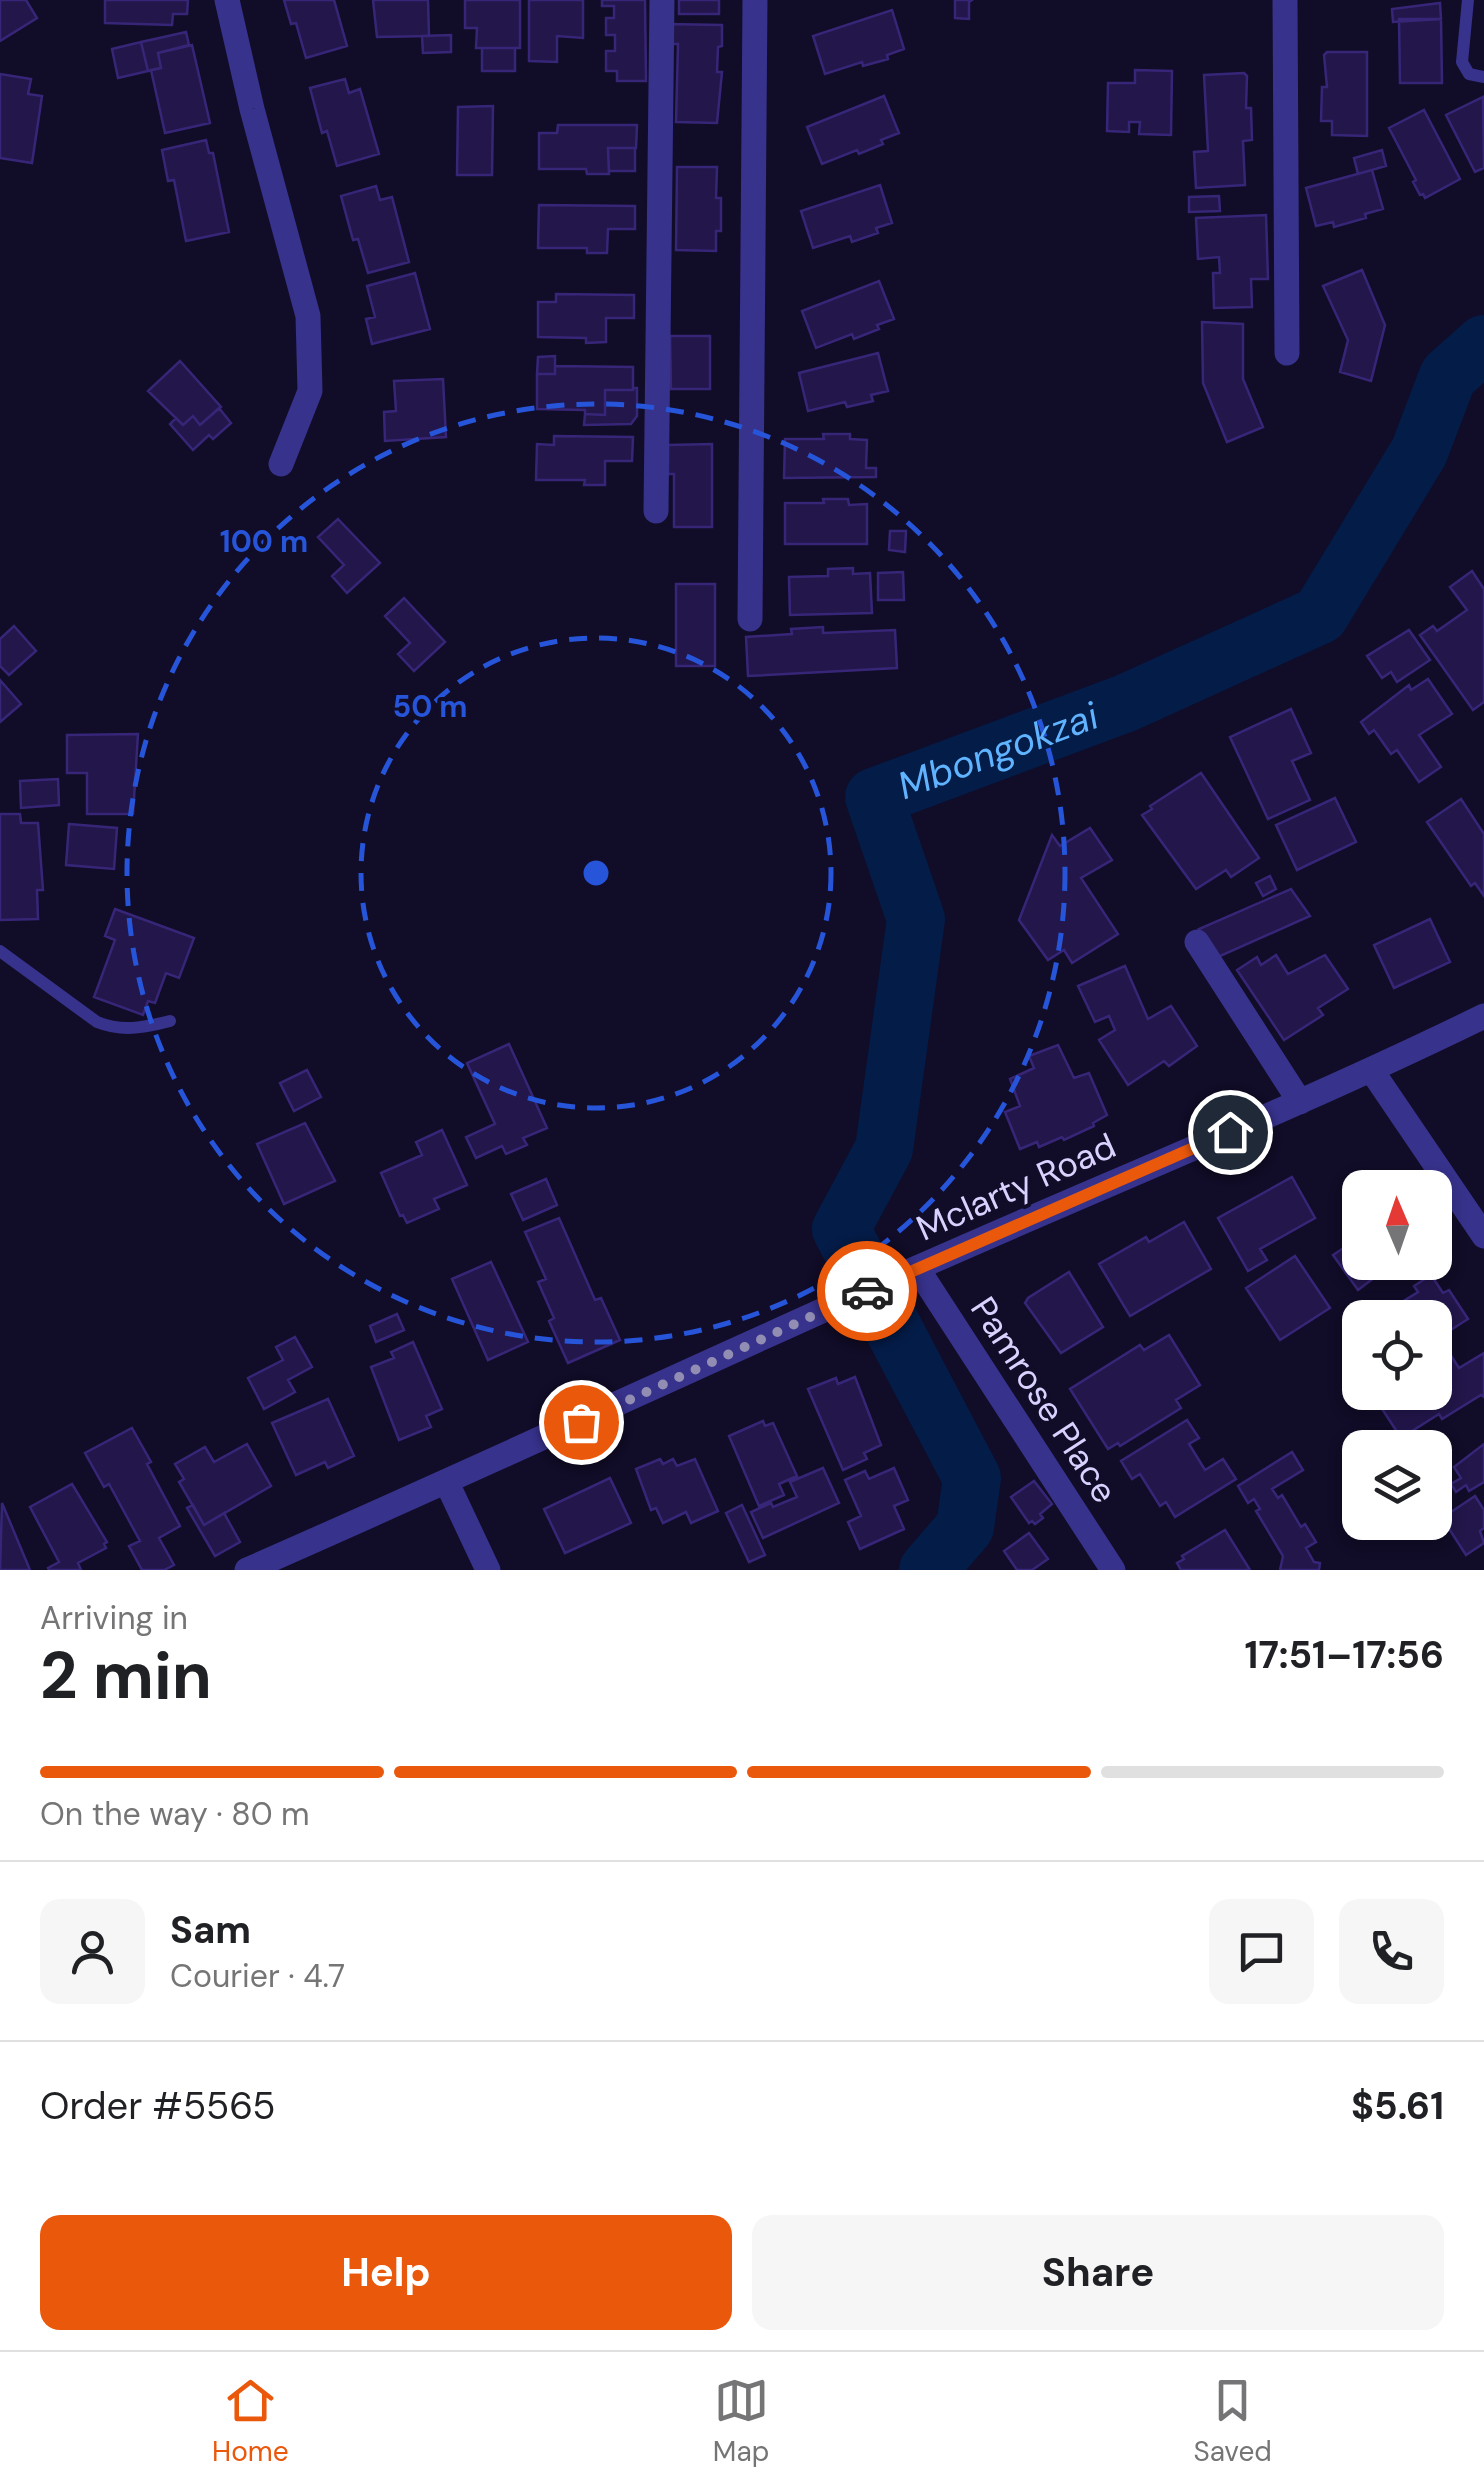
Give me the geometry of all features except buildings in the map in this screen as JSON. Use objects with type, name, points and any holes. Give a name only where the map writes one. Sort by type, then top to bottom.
[{"type":"street","points":[[227,0],[308,316],[310,391],[281,464]]},
{"type":"street","points":[[656,511],[662,0]]},
{"type":"street","points":[[750,619],[755,0]]},
{"type":"street","points":[[1284,0],[1287,354]]},
{"type":"street","points":[[1198,942],[1300,1102]]},
{"type":"street","name":"Mclarty Road","points":[[246,1570],[447,1483],[917,1268],[1372,1071],[1484,1016]]},
{"type":"street","points":[[1372,1071],[1484,1236]]},
{"type":"street","name":"Pamrose Place","points":[[917,1268],[1113,1570]]},
{"type":"street","points":[[447,1483],[488,1570]]},
{"type":"lane","points":[[1468,0],[1462,62],[1470,74],[1484,77]]},
{"type":"lane","points":[[0,951],[96,1022],[114,1029],[133,1029],[170,1021]]},
{"type":"waterway","name":"Mbongokzai","points":[[928,1570],[965,1527],[972,1478],[841,1229],[884,1149],[916,919],[874,797],[1126,703],[1320,615],[1419,452],[1448,376],[1484,344]]},
{"type":"way so far","points":[[581,1422],[867,1291]]},
{"type":"route","points":[[867,1291],[1230,1132]]}]
